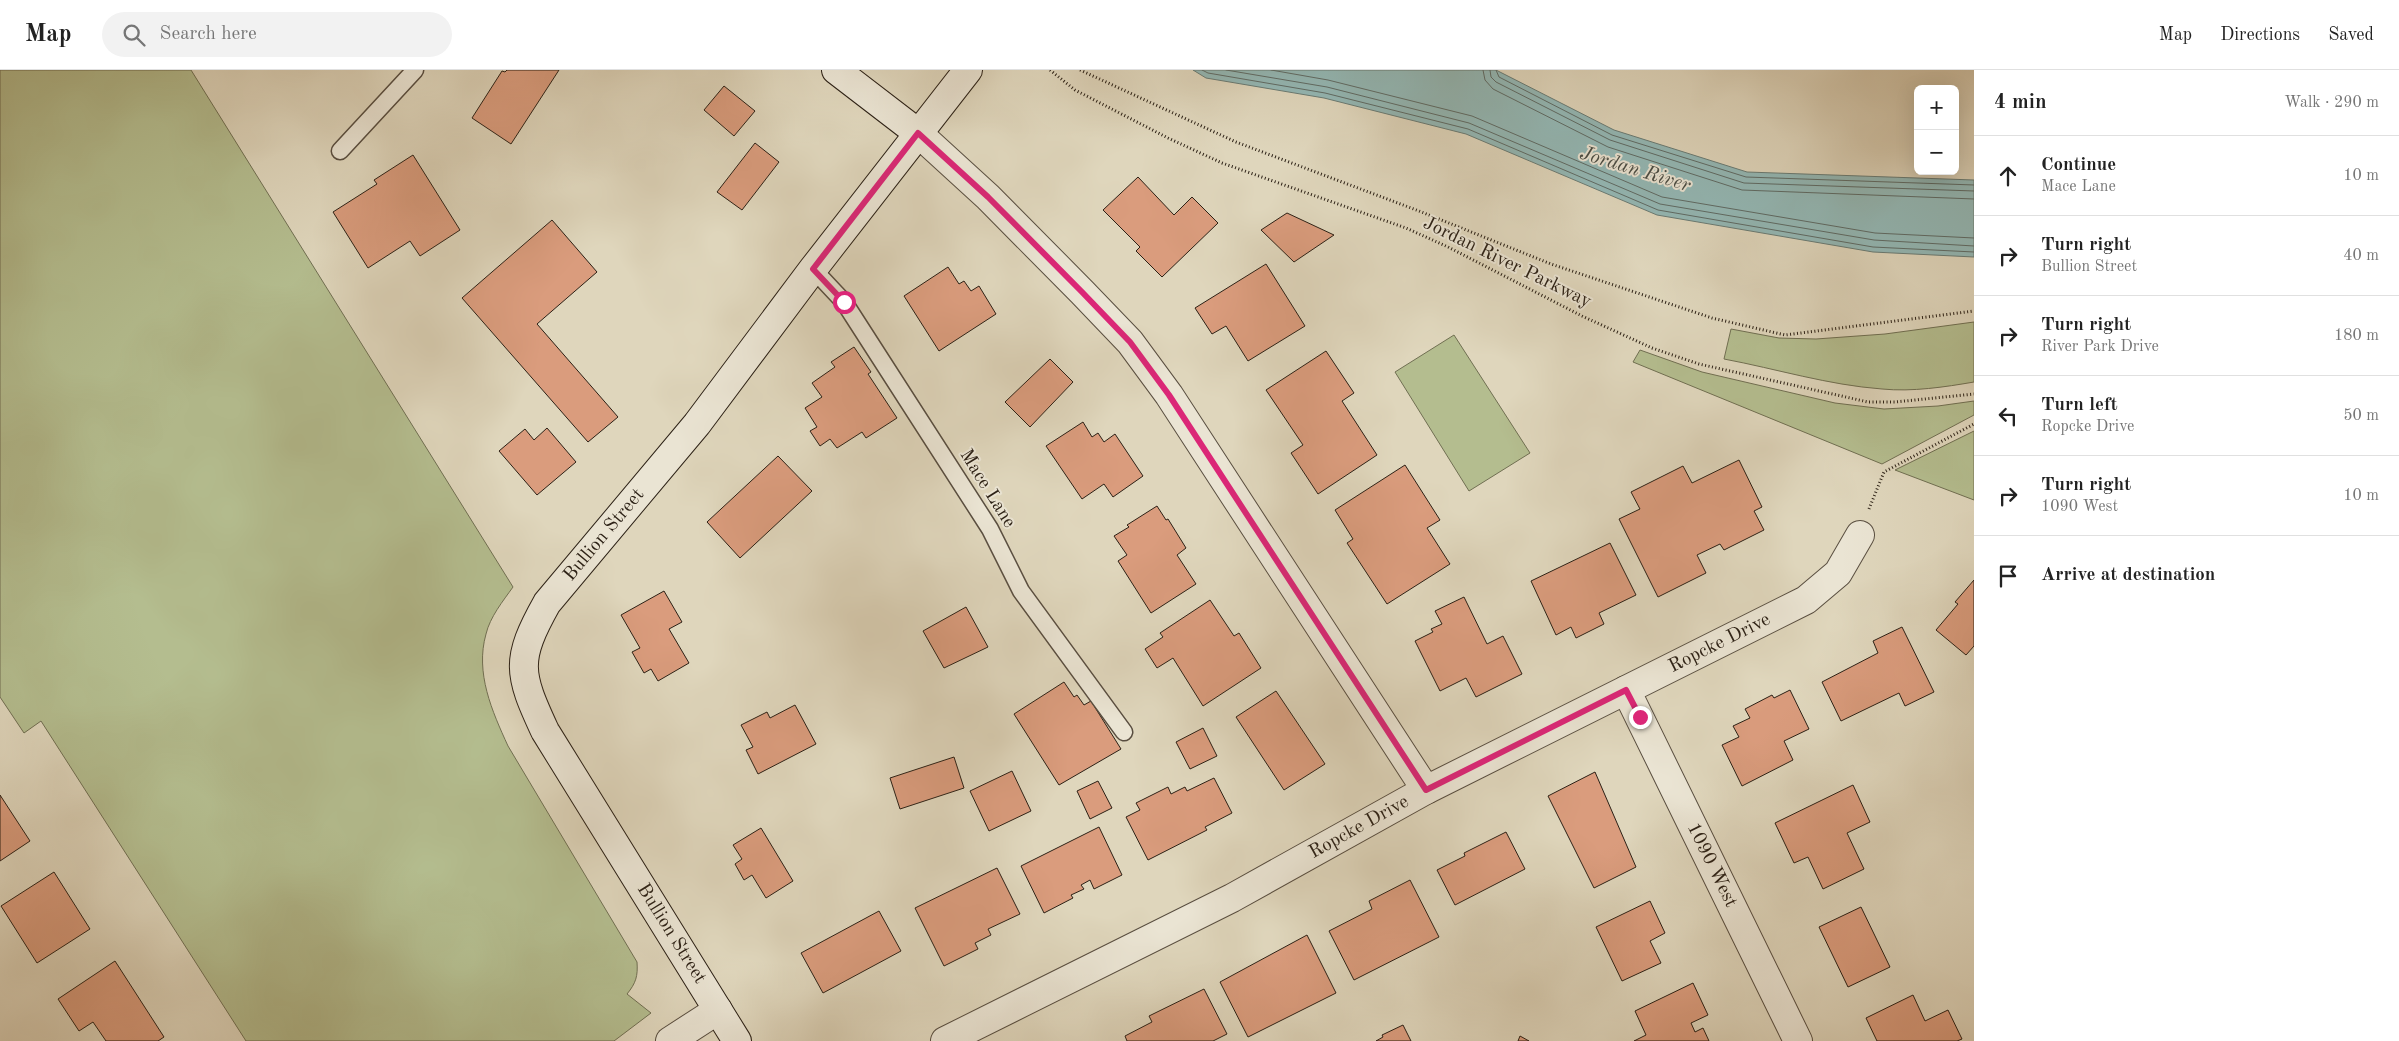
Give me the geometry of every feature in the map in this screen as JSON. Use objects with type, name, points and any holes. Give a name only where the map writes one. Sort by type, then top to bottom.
[{"type":"street","points":[[836,70],[918,133],[988,197],[1130,342],[1169,395],[1426,790]]},
{"type":"street","name":"Bullion Street","points":[[737,1041],[545,732],[528,693],[522,658],[529,634],[547,603],[697,424],[813,269],[968,70]]},
{"type":"street","name":"Ropcke Drive","points":[[945,1041],[1240,893],[1426,790],[1806,600],[1838,573],[1860,535]]},
{"type":"street","name":"1090 West","points":[[1626,690],[1798,1041]]},
{"type":"street","points":[[670,1041],[718,1010]]},
{"type":"lane","points":[[340,151],[415,70]]},
{"type":"lane","name":"Mace Lane","points":[[813,269],[844,302],[990,530],[1021,591],[1124,732]]},
{"type":"path","name":"Jordan River Parkway","points":[[1050,70],[1075,90],[1168,138],[1222,163],[1406,228],[1448,246],[1582,316],[1652,348],[1699,364],[1868,402],[1895,402],[1974,394]]},
{"type":"path","points":[[1080,70],[1236,142],[1420,211],[1551,264],[1712,318],[1785,336],[1974,311]]},
{"type":"path","points":[[1860,535],[1884,472],[1974,424]]},
{"type":"green space","points":[[0,70],[191,70],[513,587],[494,615],[486,634],[483,663],[487,691],[496,719],[508,746],[637,962],[636,979],[627,994],[651,1013],[614,1041],[246,1041],[41,721],[24,733],[0,697]]},
{"type":"green space","points":[[1974,322],[1974,382],[1952,386],[1905,390],[1862,387],[1724,359],[1731,329],[1779,338],[1816,339],[1885,334]]},
{"type":"green space","points":[[1454,335],[1530,453],[1469,491],[1395,372]]},
{"type":"green space","points":[[1640,350],[1702,372],[1835,403],[1884,409],[1938,406],[1974,401],[1974,415],[1882,464],[1633,362]]},
{"type":"green space","points":[[1974,431],[1974,500],[1895,470]]},
{"type":"water","name":"Jordan River","points":[[1193,70],[1496,70],[1614,130],[1747,172],[1974,180],[1974,257],[1873,252],[1657,215],[1466,134],[1324,98],[1206,78]]},
{"type":"building","points":[[507,70],[559,70],[511,144],[472,118],[502,71],[505,72]]},
{"type":"building","points":[[724,86],[755,111],[734,136],[704,110]]},
{"type":"building","points":[[755,143],[779,162],[742,210],[717,192]]},
{"type":"building","points":[[413,155],[460,230],[420,256],[410,241],[368,268],[333,212],[377,184],[374,180]]},
{"type":"building","points":[[1138,177],[1174,215],[1192,197],[1218,223],[1162,277],[1136,251],[1140,247],[1103,210]]},
{"type":"building","points":[[1287,213],[1334,235],[1294,262],[1261,230]]},
{"type":"building","points":[[552,220],[597,272],[537,324],[618,417],[588,442],[462,298]]},
{"type":"building","points":[[1266,264],[1305,326],[1248,361],[1226,326],[1212,334],[1195,308]]},
{"type":"building","points":[[948,267],[959,284],[964,281],[971,291],[979,286],[996,314],[939,351],[904,296]]},
{"type":"building","points":[[854,347],[871,372],[868,374],[897,418],[866,438],[862,432],[837,448],[830,439],[820,446],[810,431],[817,427],[805,408],[822,397],[812,383],[835,367],[831,362]]},
{"type":"building","points":[[1326,351],[1354,393],[1342,401],[1377,455],[1318,494],[1291,453],[1303,445],[1266,390]]},
{"type":"building","points":[[1050,359],[1073,382],[1030,427],[1005,402]]},
{"type":"building","points":[[1083,422],[1092,437],[1098,433],[1104,442],[1115,434],[1143,476],[1113,497],[1104,484],[1082,499],[1046,446]]},
{"type":"building","points":[[547,428],[576,462],[537,495],[499,451],[525,429],[534,440]]},
{"type":"building","points":[[778,456],[812,491],[740,558],[707,522]]},
{"type":"building","points":[[1739,460],[1762,507],[1754,511],[1764,530],[1724,550],[1720,544],[1697,555],[1706,573],[1658,597],[1619,519],[1640,509],[1631,492],[1683,466],[1692,483]]},
{"type":"building","points":[[1405,465],[1440,520],[1427,528],[1450,564],[1387,604],[1347,543],[1353,539],[1335,510]]},
{"type":"building","points":[[1157,506],[1166,520],[1168,519],[1186,548],[1177,555],[1196,584],[1151,613],[1118,561],[1127,555],[1114,536],[1129,527],[1127,525]]},
{"type":"building","points":[[1610,543],[1636,595],[1599,613],[1604,624],[1576,638],[1571,627],[1556,635],[1531,581]]},
{"type":"building","points":[[1974,580],[1974,646],[1966,655],[1936,630],[1958,604],[1955,602]]},
{"type":"building","points":[[664,591],[682,622],[669,629],[689,663],[658,681],[651,669],[644,673],[632,652],[640,648],[621,615]]},
{"type":"building","points":[[1464,597],[1487,644],[1503,636],[1522,674],[1476,697],[1466,678],[1440,691],[1415,641],[1433,632],[1431,629],[1442,624],[1435,611]]},
{"type":"building","points":[[1210,600],[1234,636],[1239,633],[1261,668],[1203,706],[1173,658],[1157,668],[1145,649],[1163,637],[1160,633]]},
{"type":"building","points":[[966,607],[988,647],[944,668],[923,631]]},
{"type":"building","points":[[1902,627],[1934,692],[1905,706],[1899,693],[1841,721],[1822,682],[1878,653],[1873,641]]},
{"type":"building","points":[[1064,682],[1074,697],[1077,695],[1084,705],[1091,701],[1121,749],[1059,785],[1014,714]]},
{"type":"building","points":[[1790,690],[1809,729],[1784,741],[1793,760],[1742,786],[1722,745],[1739,737],[1733,726],[1750,718],[1745,709],[1772,695],[1774,698]]},
{"type":"building","points":[[1276,691],[1325,764],[1284,790],[1236,717]]},
{"type":"building","points":[[795,705],[816,744],[758,774],[746,750],[753,747],[741,725],[767,712],[770,718]]},
{"type":"building","points":[[1203,728],[1217,756],[1190,769],[1176,742]]},
{"type":"building","points":[[954,757],[964,788],[900,809],[890,778]]},
{"type":"building","points":[[1012,771],[1031,811],[989,831],[970,791]]},
{"type":"building","points":[[1595,772],[1636,867],[1594,888],[1548,796]]},
{"type":"building","points":[[1214,778],[1232,813],[1205,827],[1207,830],[1148,860],[1126,817],[1140,810],[1136,803],[1168,787],[1171,794],[1185,787],[1187,791]]},
{"type":"building","points":[[1098,781],[1112,808],[1090,819],[1077,791]]},
{"type":"building","points":[[1853,785],[1870,822],[1847,833],[1864,869],[1823,889],[1808,857],[1794,863],[1775,823]]},
{"type":"building","points":[[0,795],[30,841],[0,861]]},
{"type":"building","points":[[1099,827],[1122,875],[1094,889],[1090,880],[1081,885],[1084,889],[1071,895],[1073,898],[1044,913],[1021,866]]},
{"type":"building","points":[[761,828],[793,881],[766,898],[752,875],[744,880],[735,864],[742,859],[733,845]]},
{"type":"building","points":[[1506,832],[1525,869],[1455,905],[1437,870],[1465,856],[1464,853]]},
{"type":"building","points":[[997,868],[1020,914],[988,929],[991,935],[975,943],[978,949],[944,966],[915,908]]},
{"type":"building","points":[[54,872],[90,929],[37,963],[1,906]]},
{"type":"building","points":[[1410,880],[1439,937],[1354,980],[1329,931],[1372,909],[1369,901]]},
{"type":"building","points":[[1650,901],[1665,933],[1650,941],[1661,963],[1622,981],[1596,927]]},
{"type":"building","points":[[1861,907],[1890,967],[1848,987],[1819,927]]},
{"type":"building","points":[[879,911],[901,951],[823,993],[801,953]]},
{"type":"building","points":[[1307,935],[1336,993],[1248,1037],[1220,982]]},
{"type":"building","points":[[115,961],[164,1037],[158,1041],[106,1041],[93,1022],[79,1031],[58,999]]},
{"type":"building","points":[[1693,983],[1708,1015],[1691,1023],[1695,1032],[1703,1028],[1709,1041],[1634,1041],[1646,1035],[1635,1011]]},
{"type":"building","points":[[1204,989],[1227,1034],[1213,1041],[1127,1041],[1125,1036],[1152,1022],[1149,1016]]},
{"type":"building","points":[[1913,995],[1925,1021],[1948,1010],[1962,1039],[1957,1041],[1877,1041],[1866,1018]]},
{"type":"building","points":[[1403,1025],[1411,1041],[1376,1041],[1383,1037],[1382,1035]]},
{"type":"building","points":[[1520,1036],[1529,1041],[1518,1041]]},
{"type":"route","points":[[844,302],[813,269],[918,133],[988,197],[1130,342],[1169,395],[1426,790],[1626,690],[1640,717]]}]
